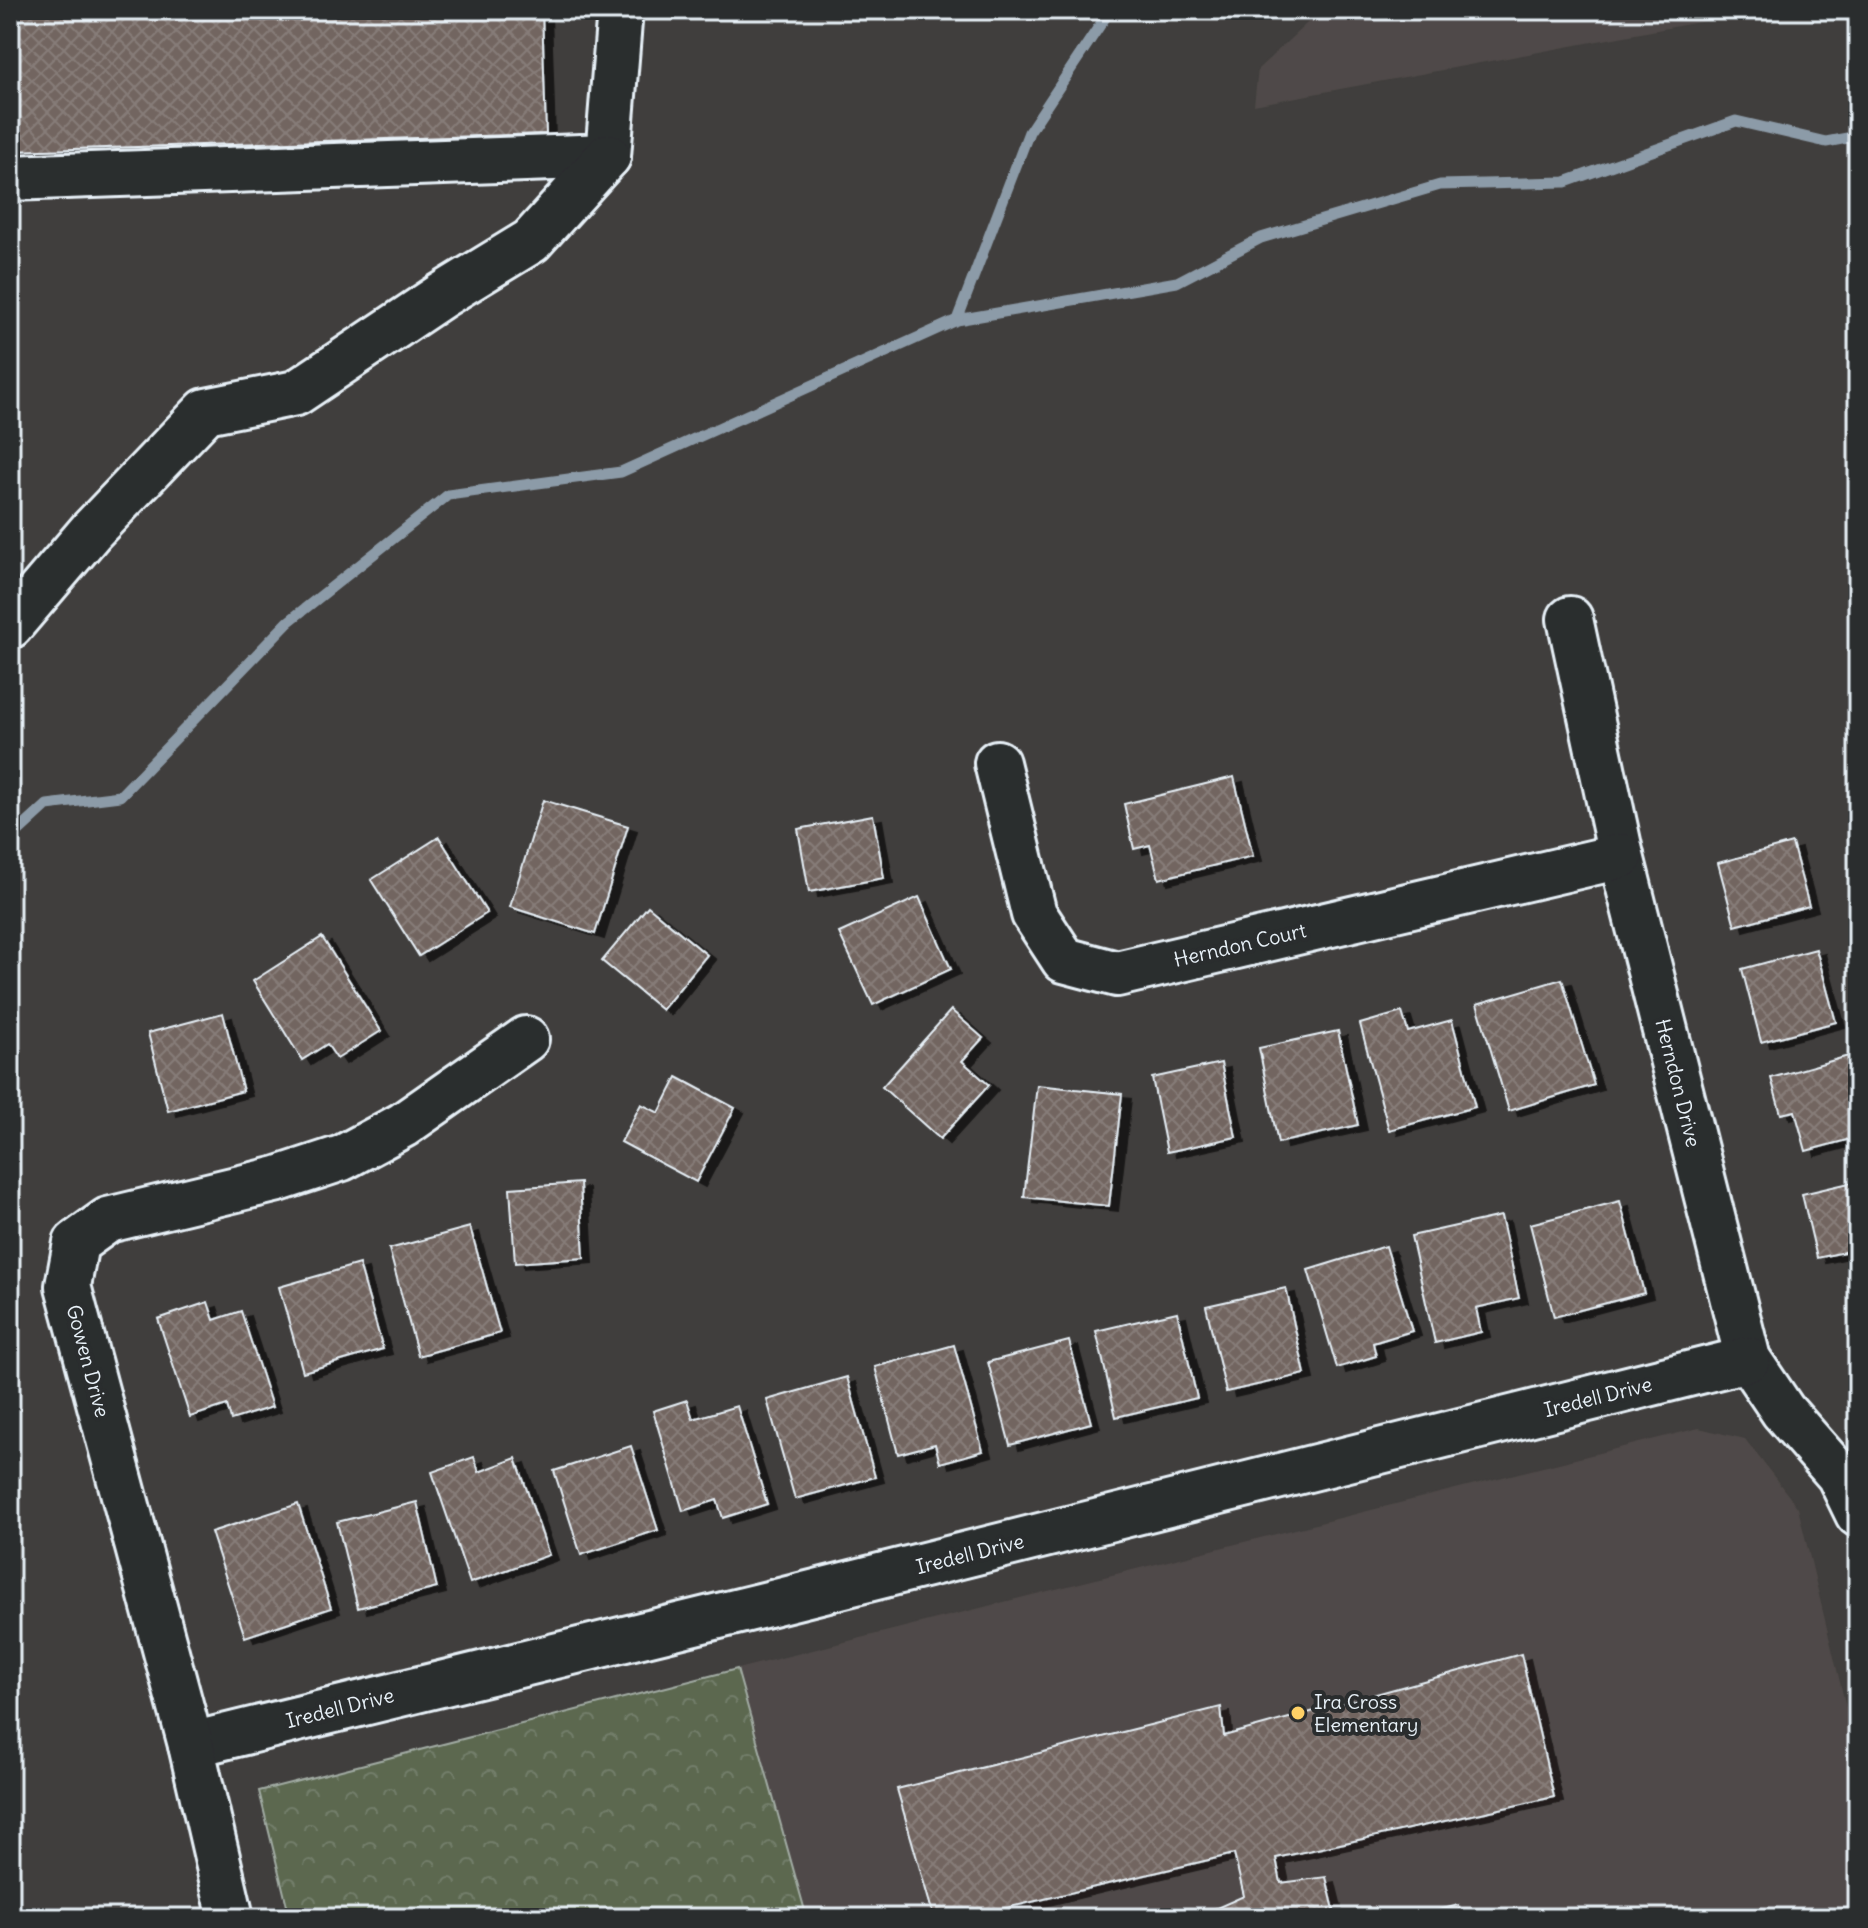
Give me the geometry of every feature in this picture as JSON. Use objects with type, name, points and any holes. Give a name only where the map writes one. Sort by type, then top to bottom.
[{"type":"street","points":[[10,626],[91,531],[206,411],[296,393],[441,296],[531,241],[608,156],[620,10]]},
{"type":"street","points":[[10,178],[608,156]]},
{"type":"street","name":"Herndon Drive","points":[[1570,619],[1621,856],[1748,1359],[1783,1411],[1839,1475],[1858,1514]]},
{"type":"street","name":"Herndon Court","points":[[997,763],[1034,914],[1064,960],[1117,974],[1621,856]]},
{"type":"street","name":"Gowen Drive","points":[[231,1918],[191,1745],[68,1286],[76,1243],[108,1220],[278,1179],[342,1158],[403,1125],[526,1039]]},
{"type":"street","name":"Iredell Drive","points":[[191,1745],[1748,1359]]},
{"type":"shaded area","points":[[1321,10],[1764,10],[1254,105],[1258,69]]},
{"type":"shaded area","name":"Ira Cross Elementary","points":[[1699,1428],[1745,1439],[1798,1508],[1858,1757],[1858,1918],[807,1918],[737,1669]]},
{"type":"green space","points":[[737,1669],[807,1918],[290,1918],[259,1791]]},
{"type":"building","points":[[10,10],[542,10],[546,134],[10,151]]},
{"type":"building","points":[[1234,777],[1253,856],[1159,879],[1150,845],[1134,849],[1124,804]]},
{"type":"building","points":[[543,800],[628,826],[595,934],[510,907]]},
{"type":"building","points":[[873,815],[884,878],[809,892],[798,829]]},
{"type":"building","points":[[439,837],[487,913],[419,956],[371,880]]},
{"type":"building","points":[[1792,843],[1809,906],[1735,926],[1718,863]]},
{"type":"building","points":[[919,897],[951,969],[873,1005],[839,933]]},
{"type":"building","points":[[648,906],[707,955],[662,1010],[602,961]]},
{"type":"building","points":[[322,937],[381,1031],[337,1059],[327,1044],[302,1060],[253,981]]},
{"type":"building","points":[[1816,949],[1836,1022],[1761,1042],[1742,969]]},
{"type":"building","points":[[1562,979],[1594,1085],[1509,1111],[1477,1004]]},
{"type":"building","points":[[951,1010],[983,1038],[962,1061],[989,1085],[940,1139],[882,1087]]},
{"type":"building","points":[[1402,1012],[1408,1032],[1452,1020],[1475,1107],[1389,1130],[1360,1024]]},
{"type":"building","points":[[223,1013],[243,1091],[168,1111],[148,1033]]},
{"type":"building","points":[[1338,1031],[1358,1125],[1278,1143],[1259,1048]]},
{"type":"building","points":[[1852,1055],[1858,1075],[1858,1137],[1806,1151],[1795,1111],[1781,1114],[1771,1078]]},
{"type":"building","points":[[1221,1063],[1236,1137],[1167,1152],[1152,1078]]},
{"type":"building","points":[[677,1077],[735,1108],[696,1182],[621,1142],[641,1104],[659,1113]]},
{"type":"building","points":[[1037,1085],[1122,1094],[1109,1206],[1024,1197]]},
{"type":"building","points":[[1858,1181],[1858,1249],[1817,1258],[1802,1194]]},
{"type":"building","points":[[580,1183],[584,1258],[515,1263],[510,1188]]},
{"type":"building","points":[[1620,1201],[1644,1293],[1554,1317],[1530,1224]]},
{"type":"building","points":[[1501,1216],[1519,1298],[1476,1308],[1481,1332],[1435,1343],[1411,1236]]},
{"type":"building","points":[[470,1227],[500,1333],[418,1356],[389,1249]]},
{"type":"building","points":[[1386,1246],[1412,1331],[1373,1343],[1376,1356],[1337,1368],[1308,1270]]},
{"type":"building","points":[[359,1264],[383,1349],[303,1372],[279,1287]]},
{"type":"building","points":[[1286,1288],[1305,1374],[1226,1392],[1206,1306]]},
{"type":"building","points":[[208,1302],[214,1320],[241,1311],[272,1407],[231,1420],[227,1405],[190,1417],[158,1319]]},
{"type":"building","points":[[1177,1312],[1197,1398],[1116,1417],[1096,1331]]},
{"type":"building","points":[[1069,1341],[1091,1423],[1010,1445],[988,1362]]},
{"type":"building","points":[[954,1345],[983,1451],[940,1463],[935,1444],[898,1454],[875,1367]]},
{"type":"building","points":[[847,1377],[875,1477],[795,1499],[767,1400]]},
{"type":"building","points":[[687,1400],[693,1419],[737,1406],[767,1504],[723,1518],[717,1500],[683,1511],[653,1411]]},
{"type":"building","points":[[631,1446],[658,1530],[581,1555],[554,1471]]},
{"type":"building","points":[[474,1457],[479,1472],[516,1458],[549,1555],[470,1583],[432,1472]]},
{"type":"building","points":[[417,1502],[437,1588],[358,1608],[337,1522]]},
{"type":"building","points":[[298,1504],[331,1608],[245,1637],[211,1532]]},
{"type":"building","points":[[1521,1654],[1554,1797],[1276,1858],[1281,1883],[1326,1877],[1336,1918],[1214,1918],[1212,1910],[1244,1896],[1234,1854],[964,1918],[934,1918],[897,1789],[1221,1707],[1224,1736]]},
{"type":"building","points":[[1459,1905],[1462,1918],[1407,1918]]},
{"type":"waterway","points":[[10,839],[47,805],[120,796],[288,622],[448,495],[621,472],[957,320],[1029,132],[1110,10]]},
{"type":"waterway","points":[[957,320],[1177,282],[1261,238],[1440,185],[1565,182],[1736,121],[1826,142],[1858,136]]},
{"type":"place","name":"Ira Cross Elementary","points":[[1298,1713]]}]
